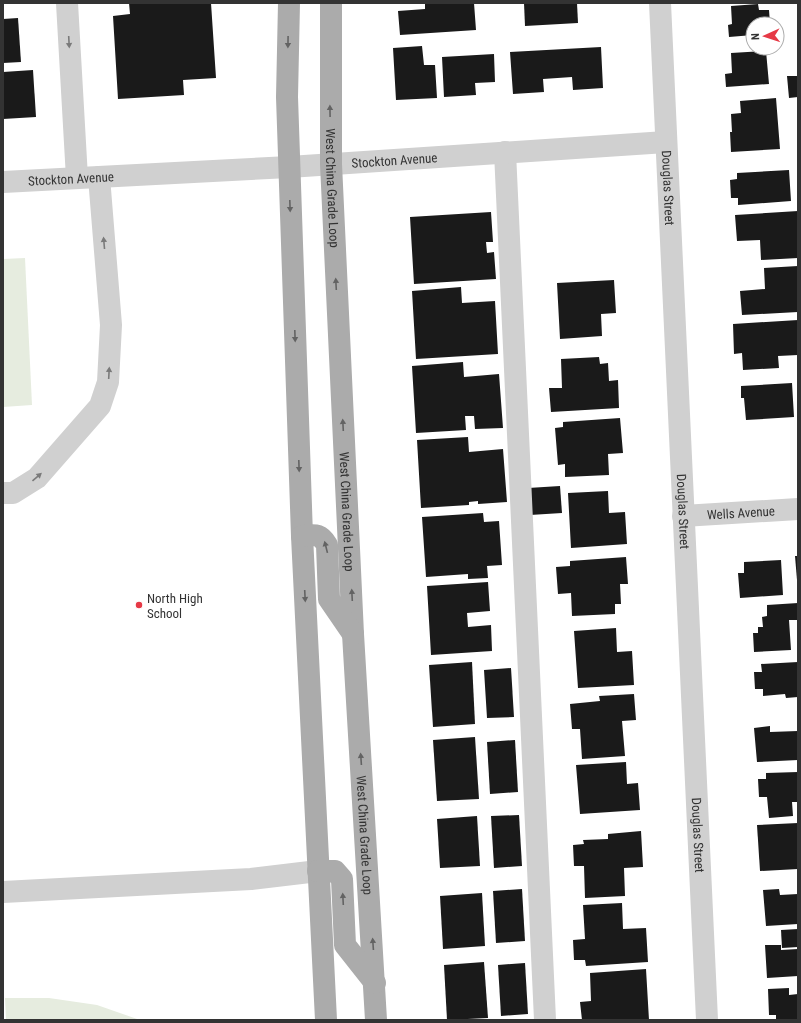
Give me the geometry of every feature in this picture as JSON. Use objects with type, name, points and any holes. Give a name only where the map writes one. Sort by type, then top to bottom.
[{"type":"main road","points":[[289,3],[287,97],[302,536],[326,1020]]},
{"type":"main road","name":"West China Grade Loop","points":[[331,3],[331,164],[353,634],[375,983],[376,1020]]},
{"type":"main road","points":[[302,536],[317,535],[323,538],[327,545],[329,599],[353,634]]},
{"type":"main road","points":[[318,871],[335,871],[342,879],[345,945],[375,983]]},
{"type":"street","points":[[67,3],[77,178]]},
{"type":"street","name":"Douglas Street","points":[[660,3],[707,1020]]},
{"type":"street","name":"Stockton Avenue","points":[[3,182],[289,167],[666,142]]},
{"type":"street","points":[[505,152],[545,1020]]},
{"type":"street","points":[[3,493],[14,493],[37,478],[100,406],[108,382],[111,325],[99,177]]},
{"type":"street","name":"Wells Avenue","points":[[683,516],[798,509]]},
{"type":"street","points":[[3,892],[251,878],[318,871]]},
{"type":"shaded area","points":[[25,258],[32,405],[3,407],[3,259]]},
{"type":"shaded area","points":[[5,998],[49,998],[97,1005],[140,1020],[6,1020]]},
{"type":"building","points":[[129,3],[211,3],[216,78],[183,80],[184,95],[118,99],[113,16],[130,14]]},
{"type":"building","points":[[425,3],[474,3],[476,30],[400,35],[398,11],[425,9]]},
{"type":"building","points":[[524,3],[577,3],[578,23],[525,26]]},
{"type":"building","points":[[758,4],[759,10],[769,10],[769,16],[745,16],[745,36],[729,37],[728,25],[732,24],[731,6]]},
{"type":"building","points":[[18,18],[21,62],[3,63],[3,19]]},
{"type":"building","points":[[422,46],[424,65],[435,65],[437,98],[396,100],[393,48]]},
{"type":"building","points":[[601,47],[603,88],[573,90],[572,77],[543,79],[544,92],[513,94],[510,52]]},
{"type":"building","points":[[745,52],[745,56],[766,56],[769,84],[726,87],[725,74],[732,73],[731,53]]},
{"type":"building","points":[[494,54],[495,82],[475,83],[476,95],[444,97],[442,57]]},
{"type":"building","points":[[33,70],[36,117],[3,119],[3,72]]},
{"type":"building","points":[[787,76],[798,76],[798,97],[789,98]]},
{"type":"building","points":[[776,98],[780,149],[731,152],[731,114],[741,113],[740,101]]},
{"type":"building","points":[[789,170],[791,201],[738,205],[738,198],[731,198],[730,180],[737,179],[737,173]]},
{"type":"building","points":[[798,211],[798,258],[761,260],[760,240],[737,241],[735,215]]},
{"type":"building","points":[[491,212],[493,242],[486,242],[487,253],[494,252],[496,279],[414,284],[410,217]]},
{"type":"building","points":[[798,266],[798,312],[742,315],[740,291],[765,289],[764,268]]},
{"type":"building","points":[[614,280],[616,313],[601,314],[602,336],[560,339],[557,283]]},
{"type":"building","points":[[461,287],[462,303],[495,301],[498,354],[416,359],[412,291]]},
{"type":"building","points":[[798,320],[798,355],[778,356],[779,368],[743,370],[742,353],[734,354],[733,324]]},
{"type":"building","points":[[599,357],[600,364],[608,363],[609,381],[618,380],[619,408],[551,412],[549,388],[562,388],[561,359]]},
{"type":"building","points":[[463,362],[464,377],[499,374],[503,428],[475,429],[474,416],[465,416],[466,430],[416,433],[412,366]]},
{"type":"building","points":[[792,383],[794,417],[746,420],[744,398],[741,398],[741,386]]},
{"type":"building","points":[[620,418],[623,453],[608,454],[609,475],[565,477],[565,464],[558,465],[555,428],[563,427],[563,422]]},
{"type":"building","points":[[468,437],[469,452],[503,449],[507,502],[478,504],[478,501],[469,502],[469,505],[421,508],[417,440]]},
{"type":"building","points":[[560,486],[562,513],[530,515],[528,488]]},
{"type":"building","points":[[608,491],[609,513],[625,512],[627,544],[571,548],[568,493]]},
{"type":"building","points":[[483,513],[484,522],[499,521],[502,565],[487,566],[488,578],[468,579],[468,574],[426,577],[422,517]]},
{"type":"building","points":[[795,556],[798,556],[798,580],[797,580]]},
{"type":"building","points":[[626,557],[628,584],[620,584],[621,604],[615,604],[615,614],[572,616],[571,593],[558,594],[556,567],[570,566],[570,561]]},
{"type":"building","points":[[781,560],[783,595],[740,598],[738,573],[744,573],[744,562]]},
{"type":"building","points":[[488,582],[490,611],[467,613],[468,627],[491,625],[492,651],[431,655],[427,586]]},
{"type":"building","points":[[798,603],[798,620],[789,620],[791,650],[754,652],[753,633],[758,633],[758,627],[763,627],[762,617],[767,616],[767,605]]},
{"type":"building","points":[[616,628],[617,652],[632,651],[634,685],[578,688],[574,631]]},
{"type":"building","points":[[472,662],[475,724],[433,727],[429,665]]},
{"type":"building","points":[[798,662],[798,697],[786,698],[785,694],[763,696],[763,689],[755,689],[754,672],[762,672],[761,664]]},
{"type":"building","points":[[511,668],[514,717],[487,718],[484,670]]},
{"type":"building","points":[[634,694],[636,720],[622,721],[625,756],[582,759],[580,729],[572,729],[570,704],[600,701],[599,696]]},
{"type":"building","points":[[770,726],[770,732],[798,731],[798,760],[757,762],[754,728]]},
{"type":"building","points":[[475,737],[479,799],[437,801],[433,740]]},
{"type":"building","points":[[515,740],[518,792],[490,794],[487,742]]},
{"type":"building","points":[[626,762],[627,784],[638,783],[640,810],[580,814],[576,765]]},
{"type":"building","points":[[798,772],[798,802],[792,802],[793,816],[769,818],[767,797],[759,797],[758,779],[766,779],[766,773]]},
{"type":"building","points":[[519,815],[522,866],[494,868],[491,816]]},
{"type":"building","points":[[477,816],[480,866],[440,868],[437,819]]},
{"type":"building","points":[[798,823],[798,869],[760,871],[757,825]]},
{"type":"building","points":[[641,831],[643,867],[624,868],[625,896],[585,898],[584,866],[574,866],[573,845],[584,844],[583,840],[608,839],[608,834]]},
{"type":"building","points":[[522,889],[525,941],[496,943],[493,891]]},
{"type":"building","points":[[779,889],[780,895],[798,894],[798,924],[766,926],[763,890]]},
{"type":"building","points":[[482,893],[485,946],[443,949],[440,896]]},
{"type":"building","points":[[622,903],[623,929],[646,928],[648,962],[586,966],[585,960],[574,960],[573,940],[585,939],[583,905]]},
{"type":"building","points":[[798,929],[798,947],[782,948],[781,930]]},
{"type":"building","points":[[765,945],[781,945],[781,950],[798,949],[798,976],[767,978]]},
{"type":"building","points":[[484,962],[488,1018],[447,1020],[444,965]]},
{"type":"building","points":[[525,963],[528,1014],[501,1016],[498,965]]},
{"type":"building","points":[[646,969],[649,1020],[582,1020],[580,1002],[591,1001],[590,973]]},
{"type":"building","points":[[789,988],[789,995],[798,994],[798,1020],[776,1020],[776,1015],[769,1015],[768,989]]},
{"type":"place","name":"North High School","points":[[139,605]]}]
